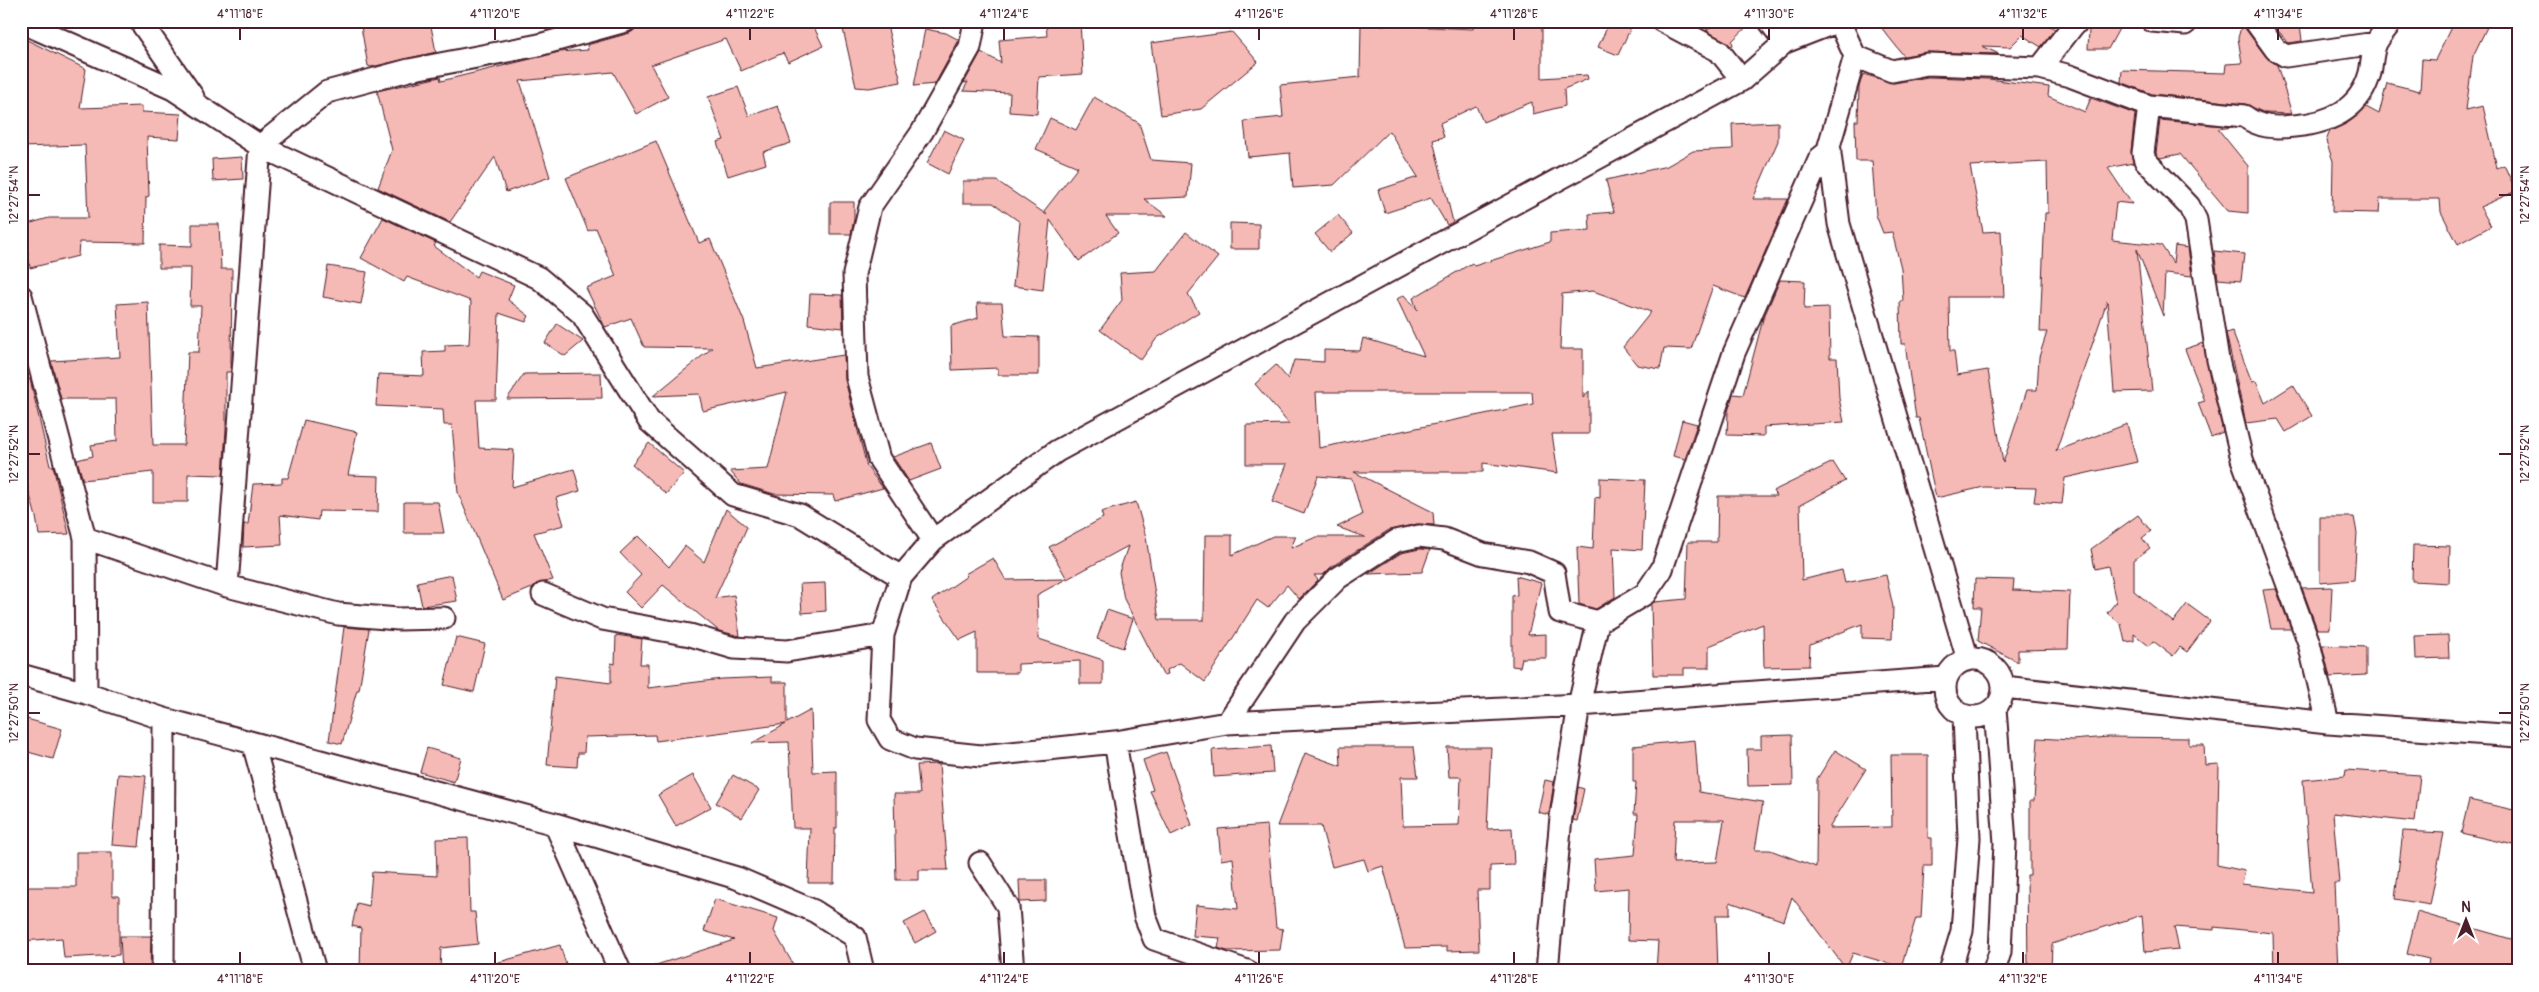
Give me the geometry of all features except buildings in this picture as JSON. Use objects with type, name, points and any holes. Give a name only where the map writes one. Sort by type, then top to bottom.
[{"type":"street","points":[[140,21],[200,108]]},
{"type":"street","points":[[227,586],[260,146],[327,92],[409,70],[539,45],[626,21]]},
{"type":"street","points":[[933,540],[879,459],[857,378],[854,274],[870,207],[922,132],[970,47],[975,21]]},
{"type":"street","points":[[1662,21],[1719,51],[1742,80]]},
{"type":"street","points":[[1769,21],[1785,42]]},
{"type":"street","points":[[1547,971],[1561,818],[1579,704],[1598,622],[1644,594],[1662,569],[1734,353],[1820,158],[1830,150],[1829,146],[1855,56],[1839,21],[1785,42],[1742,80],[1057,451],[933,540],[901,577],[883,634],[879,720],[890,739],[914,749],[980,756],[1115,742],[1227,723],[1579,704],[1946,678]]},
{"type":"street","points":[[2040,68],[2075,23],[2079,21]]},
{"type":"street","points":[[2152,21],[2185,24],[2188,21]]},
{"type":"street","points":[[2254,21],[2276,50],[2286,56],[2376,43]]},
{"type":"street","points":[[1855,56],[1892,71],[1927,64],[2040,68],[2070,76],[2149,106],[2244,116],[2255,125],[2276,128],[2316,124],[2350,108],[2363,92],[2370,75],[2376,43],[2392,21]]},
{"type":"street","points":[[21,22],[174,89],[260,146],[539,278],[582,314],[650,421],[733,495],[800,515],[901,577]]},
{"type":"street","points":[[2149,106],[2142,153],[2145,160],[2189,206],[2196,220],[2218,360],[2242,459],[2309,643],[2328,723]]},
{"type":"street","points":[[1829,146],[1839,224],[1968,660]]},
{"type":"street","points":[[21,296],[27,336],[86,538],[86,693]]},
{"type":"street","points":[[1227,723],[1295,622],[1338,578],[1396,541],[1419,536],[1444,539],[1483,554],[1529,562],[1554,573],[1560,612],[1598,622]]},
{"type":"street","points":[[86,538],[227,586],[338,614],[398,619],[444,618]]},
{"type":"street","points":[[543,594],[602,619],[690,636],[734,648],[788,651],[883,634]]},
{"type":"street","points":[[1968,660],[1984,661],[1994,667],[2001,676],[2004,687],[2002,698],[1995,708],[1986,715],[1975,718],[1964,716],[1954,710],[1947,700],[1944,689],[1946,678],[1952,668],[1968,660]]},
{"type":"street","points":[[21,675],[253,743],[556,824],[737,878],[814,911],[855,937],[864,971]]},
{"type":"street","points":[[2004,687],[2328,723],[2518,736]]},
{"type":"street","points":[[1994,971],[2000,952],[2005,843],[1995,708]]},
{"type":"street","points":[[1950,971],[1962,931],[1969,838],[1964,716]]},
{"type":"street","points":[[163,971],[164,718]]},
{"type":"street","points":[[1115,742],[1145,916],[1154,939],[1247,971]]},
{"type":"street","points":[[253,743],[315,971]]},
{"type":"street","points":[[556,824],[620,971]]},
{"type":"street","points":[[980,863],[1008,907],[1013,971]]}]
